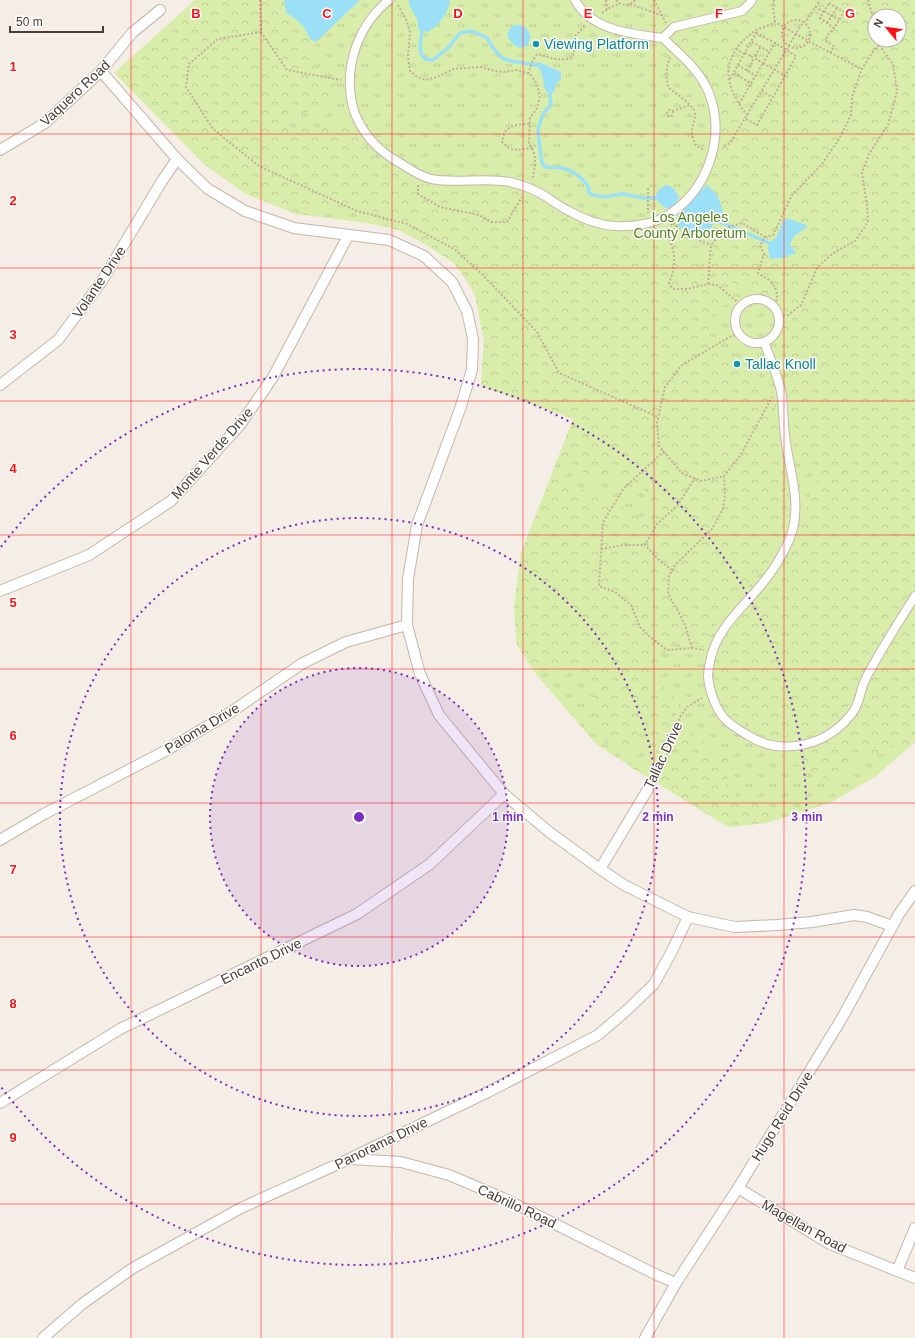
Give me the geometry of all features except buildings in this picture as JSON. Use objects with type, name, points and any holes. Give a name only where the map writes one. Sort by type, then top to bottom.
[{"type":"street","points":[[388,0],[371,18],[361,34],[353,53],[350,82],[350,93],[355,115],[367,136],[385,155],[419,174],[430,178],[510,182],[529,188],[545,196],[568,211],[592,222],[615,226],[639,225],[669,214],[682,205],[698,188],[705,174],[715,136],[715,116],[709,93],[695,70],[663,38],[620,31],[604,26],[593,20],[575,0]]},
{"type":"street","points":[[663,38],[674,27],[742,11],[750,4],[752,0]]},
{"type":"street","name":"Vaquero Road","points":[[0,150],[45,123],[101,71],[132,33],[160,10]]},
{"type":"street","points":[[101,71],[177,159],[208,189],[245,211],[294,228],[389,240],[424,256],[452,282],[467,311],[473,339],[472,370],[460,409],[417,525],[408,579],[407,625],[420,674],[439,715],[504,794],[548,831],[600,869],[624,885],[688,917],[735,927],[777,926],[854,915],[867,917],[892,926]]},
{"type":"street","name":"Volante Drive","points":[[0,385],[58,340],[102,281],[177,159]]},
{"type":"street","name":"Monte Verde Drive","points":[[0,591],[89,555],[171,501],[240,425],[273,377],[348,236]]},
{"type":"street","points":[[754,298],[761,298],[774,305],[779,316],[779,327],[776,334],[764,342],[756,343],[749,342],[743,338],[735,326],[735,318],[741,305],[754,298]]},
{"type":"street","points":[[764,342],[781,391],[786,444],[793,477],[796,511],[790,538],[770,574],[735,614],[721,634],[712,652],[708,675],[716,705],[724,718],[753,738],[770,745],[787,748],[805,745],[821,739],[836,730],[849,717],[859,700],[863,684],[872,667],[915,596]]},
{"type":"street","name":"Paloma Drive","points":[[0,840],[44,814],[167,750],[228,714],[303,663],[346,642],[407,625]]},
{"type":"street","name":"Tallac Drive","points":[[600,869],[648,789]]},
{"type":"street","name":"Encanto Drive","points":[[0,1103],[120,1028],[357,914],[430,864],[504,794]]},
{"type":"street","name":"Hugo Reid Drive","points":[[645,1338],[676,1283],[738,1188],[842,1018],[865,979],[892,926],[915,891]]},
{"type":"street","name":"Panorama Drive","points":[[43,1338],[82,1304],[133,1268],[241,1208],[488,1092],[598,1035],[654,984],[688,917]]},
{"type":"street","name":"Cabrillo Road","points":[[349,1158],[401,1162],[449,1175],[503,1198],[676,1283]]},
{"type":"street","name":"Magellan Road","points":[[738,1188],[830,1244],[915,1278]]},
{"type":"street","points":[[897,1271],[915,1228]]},
{"type":"path","points":[[260,0],[261,32],[288,70],[350,82]]},
{"type":"path","points":[[396,0],[406,19],[410,32],[408,58],[410,71],[416,76],[425,80],[437,77],[453,69],[481,67],[495,72],[516,70],[528,74],[537,84],[540,96],[537,108],[530,118],[529,124],[529,145],[533,148],[535,156],[534,174],[529,188],[517,203],[507,222],[492,222],[479,215],[440,207],[418,194],[419,174]]},
{"type":"path","points":[[606,0],[606,9]]},
{"type":"path","points":[[616,0],[620,4]]},
{"type":"path","points":[[630,4],[635,0]]},
{"type":"path","points":[[654,0],[661,15],[671,30]]},
{"type":"path","points":[[774,0],[773,7],[775,22]]},
{"type":"path","points":[[674,49],[668,63],[666,80],[668,88],[690,105],[696,115],[692,132],[697,146],[712,152],[730,142],[748,115],[802,22],[806,21],[820,0]]},
{"type":"path","points":[[830,52],[834,46],[826,41],[826,39],[834,28],[844,12],[829,3],[820,18],[834,28]]},
{"type":"path","points":[[528,74],[537,54],[553,60],[566,60],[571,58],[574,53],[574,37],[580,29],[606,9],[620,4],[630,4],[661,15]]},
{"type":"path","points":[[815,7],[839,20]]},
{"type":"path","points":[[827,23],[837,8]]},
{"type":"path","points":[[796,20],[802,22],[807,25],[810,30],[808,41],[799,48],[788,46],[784,40],[784,27],[789,22],[796,20]]},
{"type":"path","points":[[775,22],[862,69]]},
{"type":"path","points":[[748,115],[743,111],[739,104],[730,85],[727,72],[732,56],[742,42],[759,29],[775,22]]},
{"type":"path","points":[[729,80],[759,29]]},
{"type":"path","points":[[261,32],[218,39],[189,64],[186,88],[213,129],[259,166],[357,212],[407,224],[454,249],[481,273],[538,332],[559,373],[658,417]]},
{"type":"path","points":[[746,118],[757,125],[796,56],[756,33]]},
{"type":"path","points":[[752,42],[770,52]]},
{"type":"path","points":[[739,104],[775,43]]},
{"type":"path","points":[[747,71],[754,56],[761,46]]},
{"type":"path","points":[[708,284],[711,245],[726,228],[742,224],[765,237],[773,235],[792,195],[822,164],[839,139],[851,115],[852,97],[862,69],[876,48]]},
{"type":"path","points":[[779,316],[788,315],[801,305],[817,268],[833,253],[855,241],[868,222],[862,173],[869,154],[888,125],[897,91],[893,64],[882,48]]},
{"type":"path","points":[[736,49],[754,56],[756,59],[785,76]]},
{"type":"path","points":[[738,65],[756,76]]},
{"type":"path","points":[[734,73],[752,84]]},
{"type":"path","points":[[762,91],[772,97]]},
{"type":"path","points":[[673,111],[690,105]]},
{"type":"path","points":[[529,124],[520,124],[510,127],[505,132],[502,142],[508,148],[515,150],[533,148]]},
{"type":"path","points":[[648,188],[648,202]]},
{"type":"path","points":[[669,214],[673,223],[686,235],[711,245]]},
{"type":"path","points":[[673,223],[669,230],[670,243],[674,255],[673,274],[669,284],[673,289],[688,289],[708,284],[717,284],[741,305]]},
{"type":"path","points":[[765,237],[760,246],[764,254],[758,273],[771,282],[778,294],[778,301],[774,305]]},
{"type":"path","points":[[738,332],[682,365],[665,387],[657,422],[659,446],[682,473],[701,480],[724,476],[740,456],[778,384]]},
{"type":"path","points":[[664,451],[624,488],[603,522],[600,550],[599,586],[616,592],[631,605],[640,627],[667,650],[692,648],[712,652]]},
{"type":"path","points":[[692,648],[685,624],[668,594],[669,576],[675,565],[712,529],[723,509],[725,494],[724,476]]},
{"type":"path","points":[[645,545],[657,524],[677,506],[695,478]]},
{"type":"path","points":[[600,550],[624,545],[645,545],[658,559],[672,570]]},
{"type":"path","name":"Tallac Drive","points":[[648,789],[667,754],[680,717],[687,707],[712,693]]},
{"type":"green space","name":"Los Angeles County Arboretum","points":[[195,0],[915,0],[915,742],[875,777],[830,803],[766,823],[728,827],[597,745],[535,673],[517,645],[514,608],[521,553],[573,419],[481,386],[484,341],[475,294],[455,264],[428,246],[399,230],[367,223],[296,214],[246,194],[204,164]]},
{"type":"green space","points":[[195,0],[284,0],[286,13],[298,21],[310,39],[316,42],[308,59],[338,85],[324,110],[306,113],[291,118],[286,129],[308,129],[344,123],[376,156],[423,184],[494,184],[519,189],[570,221],[592,231],[624,229],[667,219],[679,232],[705,246],[700,267],[704,277],[722,292],[727,303],[712,315],[705,339],[737,355],[743,375],[753,381],[772,388],[786,483],[788,512],[783,533],[767,564],[724,613],[712,630],[706,646],[676,642],[662,654],[649,678],[664,686],[679,704],[671,735],[684,731],[699,734],[709,750],[737,760],[725,784],[740,801],[760,803],[781,818],[766,823],[728,827],[629,766],[637,761],[649,761],[654,758],[657,748],[649,730],[639,724],[637,728],[637,737],[634,744],[624,753],[610,748],[594,726],[593,693],[582,673],[567,664],[535,673],[517,645],[514,608],[521,553],[551,477],[608,499],[647,521],[648,508],[645,490],[631,478],[600,481],[557,462],[573,419],[481,386],[484,341],[475,294],[456,264],[399,230],[388,227],[377,212],[329,203],[296,214],[246,194],[204,164],[114,73]]},
{"type":"green space","points":[[829,0],[915,0],[915,583],[888,626],[839,720],[827,728],[808,735],[793,732],[783,737],[774,739],[755,732],[745,723],[727,712],[714,681],[715,657],[720,644],[778,574],[792,550],[801,529],[810,496],[807,488],[815,486],[818,476],[805,467],[797,438],[790,401],[791,376],[787,355],[778,344],[783,324],[784,310],[773,296],[748,289],[731,282],[710,269],[715,252],[711,242],[689,233],[701,231],[713,225],[723,211],[718,196],[707,185],[715,161],[719,141],[721,116],[714,92],[705,76],[695,62],[670,36],[680,28],[744,13],[755,27],[735,48],[729,58],[726,68],[726,79],[736,102],[745,115],[743,119],[758,127],[799,55],[793,52],[805,47],[812,41],[812,28],[808,23],[816,9],[821,12],[818,18],[835,30],[848,11]]},
{"type":"green space","points":[[915,607],[915,742],[905,751],[890,745],[881,754],[862,753],[835,782],[812,774],[782,754],[795,755],[830,739],[863,706],[868,684],[882,655]]},
{"type":"water","points":[[284,0],[360,0],[316,42],[310,39],[298,21],[286,13]]},
{"type":"water","points":[[409,0],[450,0],[448,9],[442,19],[435,27],[427,32],[418,29],[416,17],[409,4]]},
{"type":"water","points":[[514,25],[521,25],[529,32],[531,38],[528,46],[519,48],[508,38],[508,32]]},
{"type":"water","points":[[537,62],[561,72],[561,80],[556,83],[555,91],[550,95],[543,87],[544,83],[541,71],[536,65]]},
{"type":"water","points":[[666,185],[672,188],[679,196],[677,202],[668,209],[660,204],[656,197],[658,191]]},
{"type":"water","points":[[707,185],[718,196],[723,211],[711,228],[689,233],[678,226],[677,215]]},
{"type":"water","points":[[787,218],[806,225],[807,227],[794,236],[790,244],[796,253],[783,258],[770,259],[768,248],[769,242],[776,238],[782,223]]},
{"type":"waterway","points":[[422,31],[420,42],[421,54],[427,59],[433,60],[448,48],[460,33],[472,31],[487,38],[502,58],[536,65]]},
{"type":"waterway","points":[[550,95],[551,105],[543,114],[538,129],[543,165],[546,167],[562,168],[571,171],[580,177],[588,186],[589,193],[593,195],[604,197],[622,194],[644,198],[657,198]]},
{"type":"waterway","points":[[716,221],[769,243]]},
{"type":"place","name":"Viewing Platform","points":[[536,44]]},
{"type":"place","name":"Tallac Knoll","points":[[737,364]]}]
